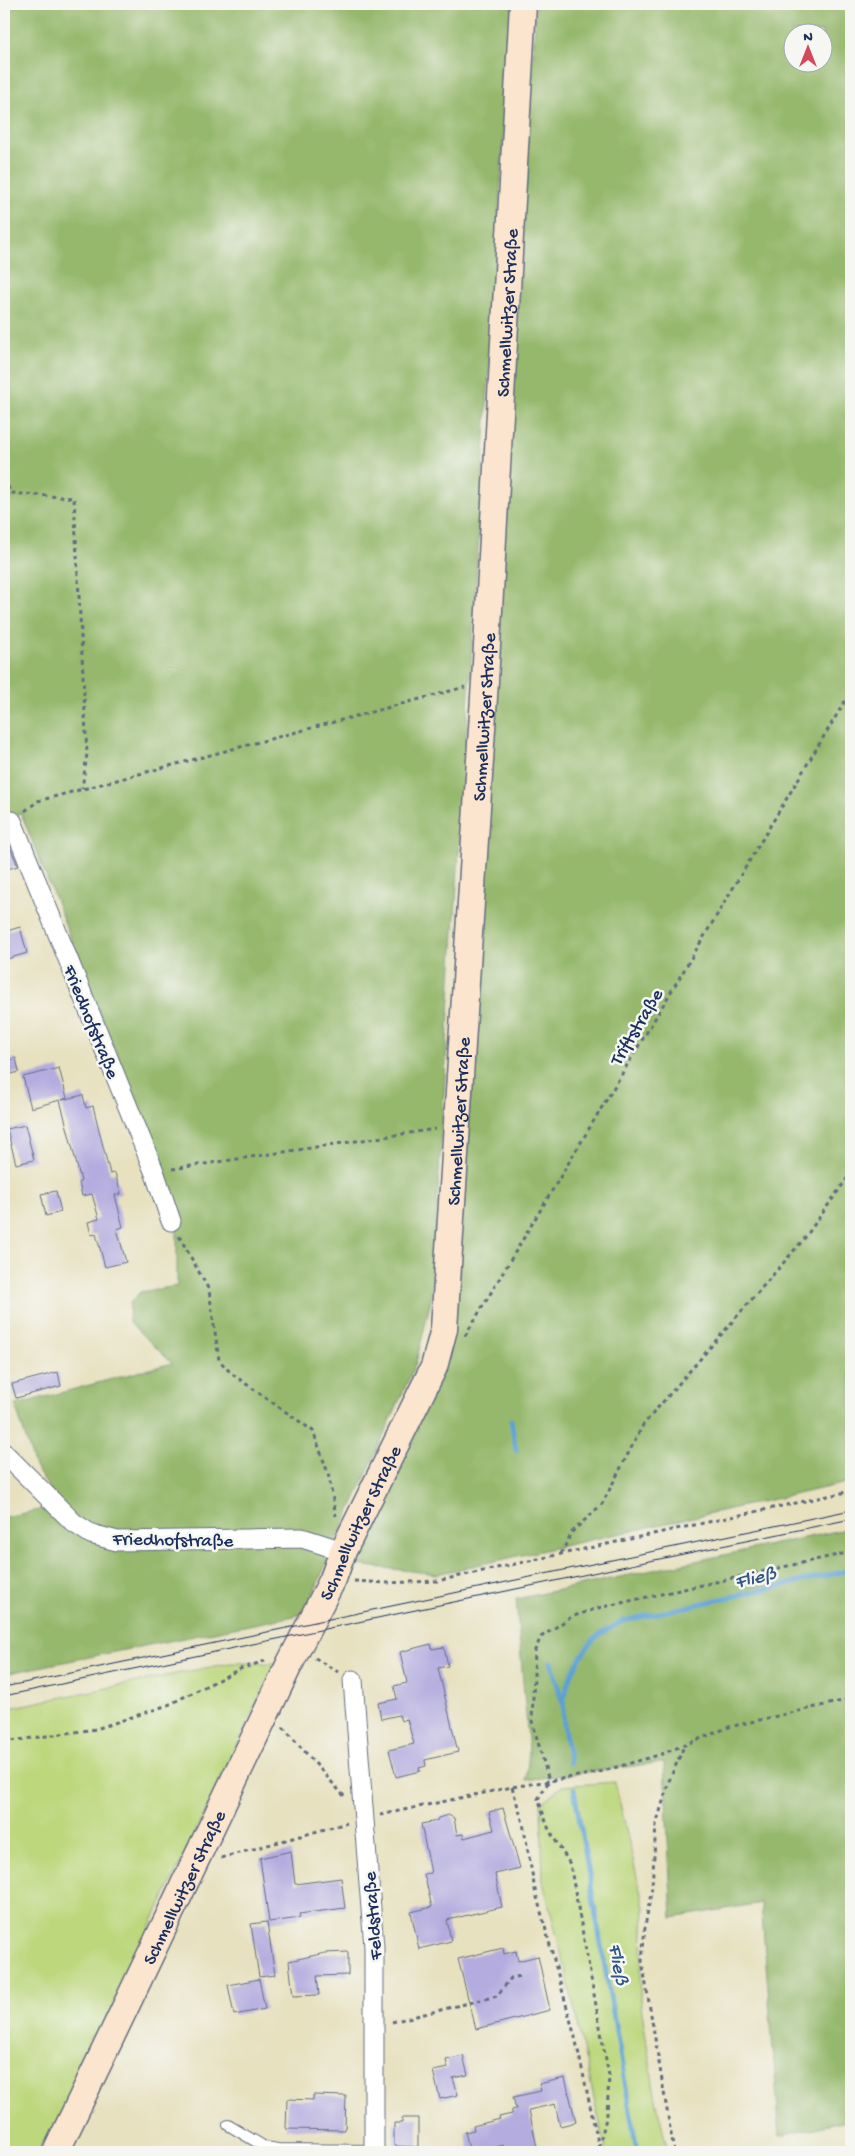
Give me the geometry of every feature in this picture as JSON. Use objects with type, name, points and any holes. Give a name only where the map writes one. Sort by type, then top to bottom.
[{"type":"street","name":"Schmellwitzer Straße","points":[[56,2152],[294,1655],[333,1578],[343,1551],[434,1367],[444,1329],[485,681],[523,4]]},
{"type":"street","name":"Friedhofstraße","points":[[8,823],[154,1171],[171,1221]]},
{"type":"street","name":"Friedhofstraße","points":[[4,1453],[74,1523],[91,1534],[117,1541],[302,1538],[343,1551]]},
{"type":"street","name":"Feldstraße","points":[[352,1680],[374,1947],[374,2151]]},
{"type":"lane","points":[[228,2125],[264,2147],[278,2151],[374,2151]]},
{"type":"path","points":[[4,479],[11,493],[74,498],[87,754],[82,789]]},
{"type":"path","points":[[8,823],[38,801],[485,681]]},
{"type":"path","name":"Triftstraße","points":[[463,1337],[474,1323],[851,691]]},
{"type":"path","points":[[154,1171],[458,1126]]},
{"type":"path","points":[[561,1554],[572,1532],[602,1504],[643,1425],[804,1239],[851,1173]]},
{"type":"path","points":[[171,1221],[209,1290],[219,1360],[232,1374],[312,1431],[328,1473],[343,1551]]},
{"type":"path","points":[[333,1578],[384,1583],[437,1580],[851,1491]]},
{"type":"path","points":[[599,2147],[607,2114],[609,2076],[570,1864],[549,1830],[538,1799],[549,1782],[532,1721],[535,1650],[541,1637],[571,1617],[598,1608],[851,1552]]},
{"type":"path","points":[[4,1742],[96,1729],[168,1705],[240,1670],[266,1660],[294,1655],[352,1680]]},
{"type":"path","points":[[193,1866],[364,1818],[512,1787],[596,1773],[685,1744],[729,1727],[851,1699]]},
{"type":"path","points":[[269,1708],[300,1749],[364,1818]]},
{"type":"path","points":[[674,2152],[642,1961],[645,1927],[652,1886],[656,1825],[669,1781],[685,1744]]},
{"type":"path","points":[[512,1787],[523,1823],[535,1890],[576,2041],[600,2152]]},
{"type":"path","points":[[374,2026],[497,1996],[510,1978],[521,1976]]},
{"type":"green space","points":[[4,4],[512,4],[431,1300],[416,1363],[304,1614],[4,1674],[4,1517],[39,1510],[54,1496],[35,1467],[15,1405],[172,1363],[129,1322],[130,1303],[140,1292],[177,1286],[177,1207],[21,813],[4,818]]},
{"type":"green space","points":[[536,4],[851,4],[851,1482],[437,1574],[357,1565],[357,1547],[458,1290]]},
{"type":"green space","points":[[851,1528],[851,2120],[780,2136],[761,1903],[672,1918],[664,1762],[526,1780],[529,1751],[516,1599]]},
{"type":"green space","points":[[230,1663],[276,1663],[43,2152],[4,2152],[4,1709]]},
{"type":"green space","points":[[615,1782],[644,1907],[640,1999],[655,2095],[668,2152],[606,2152],[567,1976],[543,1882],[541,1803],[562,1786]]},
{"type":"building","points":[[4,835],[18,866],[4,870]]},
{"type":"building","points":[[20,927],[27,953],[4,960],[4,932]]},
{"type":"building","points":[[16,1058],[19,1072],[4,1076],[4,1062]]},
{"type":"building","points":[[59,1068],[67,1098],[62,1100],[83,1095],[86,1108],[93,1106],[110,1174],[115,1173],[121,1194],[115,1195],[123,1227],[117,1229],[126,1262],[105,1267],[96,1234],[91,1235],[88,1222],[99,1219],[92,1194],[82,1196],[79,1182],[81,1181],[60,1100],[31,1108],[23,1077]]},
{"type":"building","points":[[25,1125],[34,1160],[16,1164],[7,1129]]},
{"type":"building","points":[[56,1191],[61,1212],[46,1216],[41,1194]]},
{"type":"building","points":[[58,1372],[61,1386],[16,1398],[12,1384]]},
{"type":"building","points":[[431,1644],[432,1649],[444,1647],[448,1666],[438,1668],[458,1752],[425,1760],[426,1766],[419,1768],[420,1771],[396,1777],[389,1750],[414,1744],[407,1719],[401,1721],[399,1715],[381,1719],[378,1703],[397,1699],[394,1686],[407,1683],[400,1652]]},
{"type":"building","points":[[503,1808],[520,1868],[495,1874],[502,1907],[447,1920],[451,1941],[419,1949],[411,1912],[432,1907],[424,1874],[431,1873],[421,1824],[437,1821],[438,1818],[448,1815],[454,1818],[457,1835],[463,1834],[464,1838],[494,1830],[489,1812]]},
{"type":"building","points":[[291,1851],[295,1884],[341,1878],[345,1908],[299,1914],[300,1918],[269,1922],[260,1858]]},
{"type":"building","points":[[267,1922],[275,1975],[259,1977],[251,1924]]},
{"type":"building","points":[[503,1948],[504,1954],[516,1951],[518,1961],[538,1956],[550,2010],[476,2029],[458,1959]]},
{"type":"building","points":[[348,1952],[348,1975],[317,1976],[319,1995],[293,1996],[289,1961],[325,1953]]},
{"type":"building","points":[[259,1979],[265,2009],[234,2015],[228,1985]]},
{"type":"building","points":[[463,2056],[468,2075],[453,2078],[458,2095],[440,2099],[433,2071],[448,2068],[446,2060]]},
{"type":"building","points":[[565,2078],[576,2122],[560,2126],[555,2104],[529,2110],[538,2152],[504,2152],[503,2145],[470,2152],[465,2132],[474,2130],[473,2126],[512,2114],[512,2110],[516,2109],[513,2097],[541,2091],[539,2084]]},
{"type":"building","points":[[313,2095],[346,2096],[345,2130],[286,2129],[287,2099],[313,2100]]},
{"type":"building","points":[[402,2118],[418,2118],[418,2147],[394,2146],[394,2123],[402,2123]]},
{"type":"waterway","name":"Fließ","points":[[511,1420],[516,1450]]},
{"type":"waterway","name":"Fließ","points":[[570,1763],[563,1711],[566,1688],[582,1655],[599,1635],[623,1621],[851,1570]]},
{"type":"waterway","name":"Fließ","points":[[551,1662],[562,1701]]},
{"type":"waterway","name":"Fließ","points":[[574,1789],[636,2145]]},
{"type":"tram line","points":[[4,1687],[851,1510]]},
{"type":"tram line","points":[[4,1696],[851,1519]]}]
